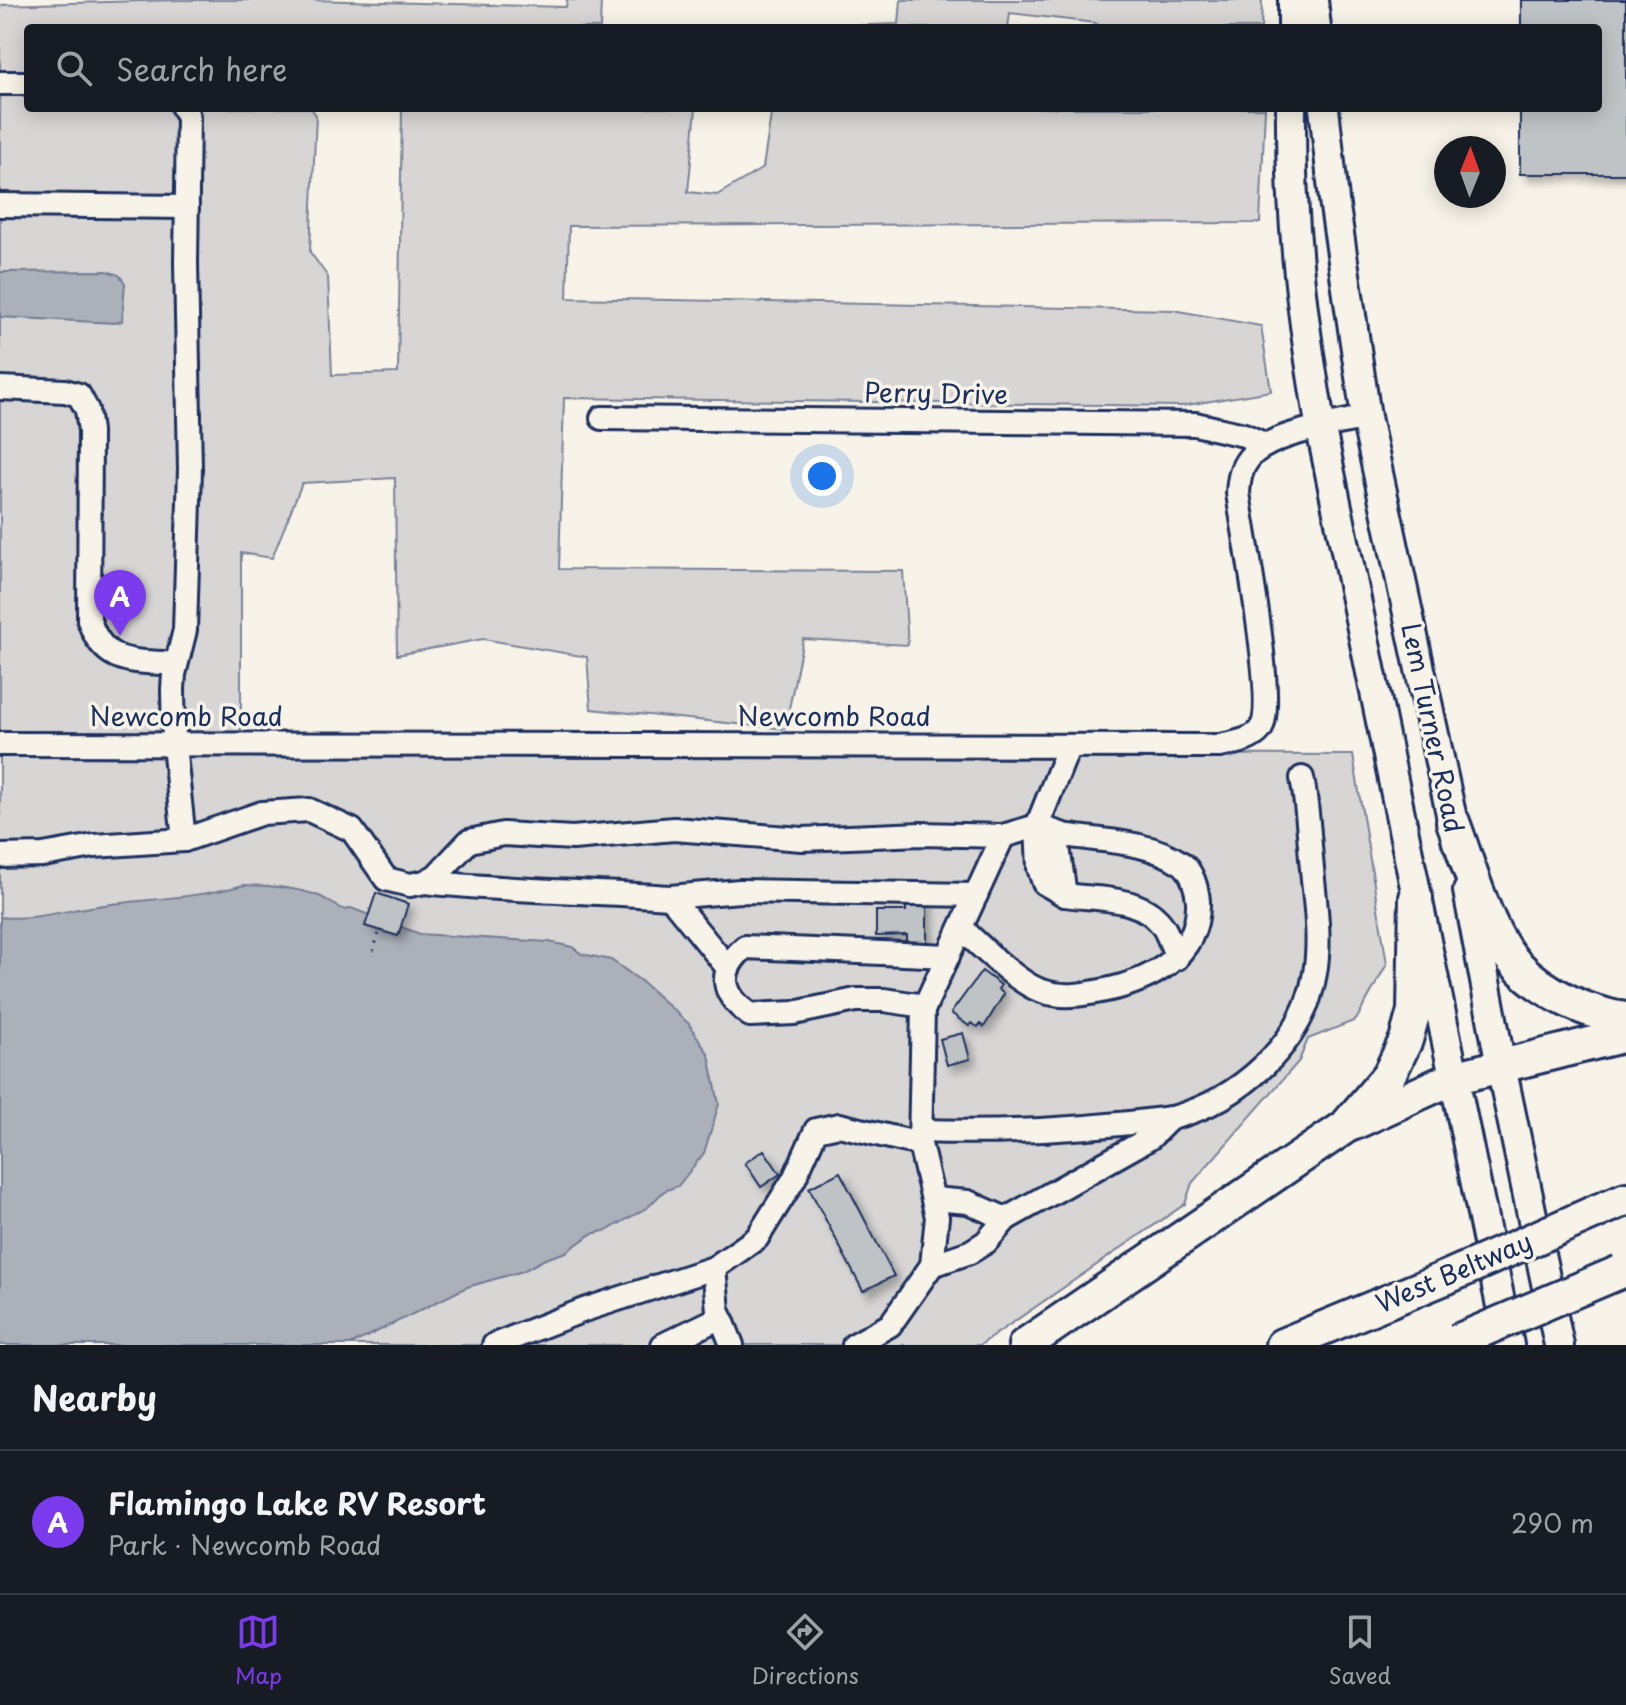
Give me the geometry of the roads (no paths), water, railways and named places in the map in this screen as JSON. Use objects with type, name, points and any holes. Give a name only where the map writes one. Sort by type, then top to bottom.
[{"type":"highway","points":[[1453,822],[1492,926],[1515,964],[1581,1008],[1626,1019]]},
{"type":"highway","points":[[1345,1127],[1389,1075],[1406,1040],[1414,1011],[1416,898]]},
{"type":"highway","points":[[1025,1345],[1345,1127],[1453,1078],[1626,1035]]},
{"type":"highway","name":"West Beltway","points":[[1282,1345],[1613,1205]]},
{"type":"highway","points":[[1452,1343],[1623,1271]]},
{"type":"main road","points":[[1293,0],[1293,24]]},
{"type":"main road","points":[[1313,0],[1316,24]]},
{"type":"main road","name":"Lem Turner Road","points":[[1291,112],[1292,214],[1303,329],[1509,1345]]},
{"type":"main road","name":"Lem Turner Road","points":[[1324,112],[1334,200],[1366,417],[1453,822],[1559,1345]]},
{"type":"street","points":[[0,83],[24,83]]},
{"type":"street","points":[[184,840],[174,745],[173,689],[185,630],[190,469],[188,116],[186,112]]},
{"type":"street","points":[[0,205],[187,207]]},
{"type":"street","points":[[0,388],[65,391],[79,395],[87,410],[90,431],[89,620],[93,635],[103,650],[122,659],[176,664]]},
{"type":"street","points":[[1266,445],[1366,417]]},
{"type":"street","name":"Perry Drive","points":[[602,418],[1195,424],[1244,435],[1266,445]]},
{"type":"street","name":"Newcomb Road","points":[[0,744],[1220,746],[1244,741],[1260,730],[1266,711],[1238,493],[1240,473],[1250,457],[1266,445]]},
{"type":"street","points":[[1069,746],[1039,868],[1044,883],[1065,895],[1129,902],[1149,913],[1163,927],[1177,958]]},
{"type":"street","points":[[494,1345],[584,1310],[714,1268],[757,1238],[794,1179],[816,1130],[839,1125],[920,1138],[1041,1131],[1170,1118],[1210,1103],[1257,1072],[1284,1043],[1307,999],[1315,975],[1317,935],[1302,778]]},
{"type":"street","points":[[0,856],[43,855],[94,846],[184,840],[262,813],[309,810],[352,830],[386,879],[410,885],[436,876],[469,841],[503,834],[573,838],[674,829],[802,839],[921,834],[1003,836],[1046,830],[1154,850],[1184,864],[1197,889],[1198,912],[1187,943],[1177,958],[1129,986],[1080,996],[1058,996],[1037,990],[961,928]]},
{"type":"street","points":[[854,1345],[890,1325],[932,1265],[937,1217],[920,1138],[925,1006],[1003,836]]},
{"type":"street","points":[[425,882],[670,897],[740,891],[976,895]]},
{"type":"street","points":[[670,897],[728,968]]},
{"type":"street","points":[[925,1006],[884,1000],[856,1000],[794,1013],[750,1015],[728,995],[725,973],[733,958],[745,947],[948,956]]},
{"type":"street","points":[[932,1265],[970,1252],[986,1242],[1006,1219],[1138,1146],[1170,1118]]},
{"type":"street","points":[[933,1199],[968,1202],[1006,1219]]},
{"type":"street","points":[[714,1268],[721,1317],[732,1345]]},
{"type":"street","points":[[663,1345],[721,1317]]},
{"type":"place","name":"Flamingo Lake RV Resort","points":[[120,636]]}]
